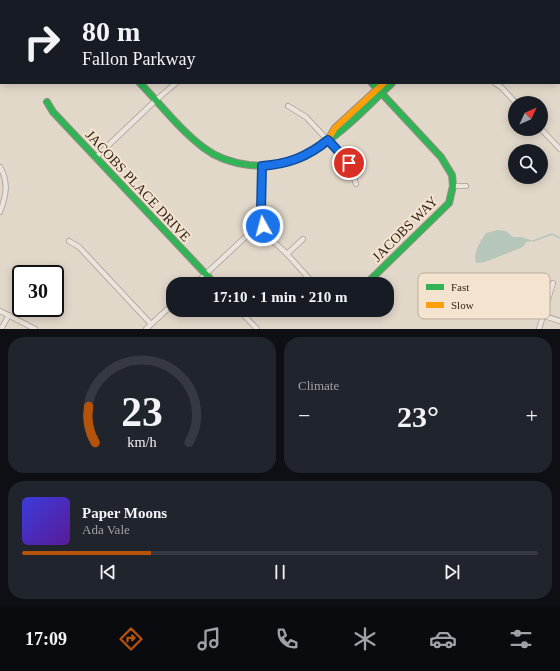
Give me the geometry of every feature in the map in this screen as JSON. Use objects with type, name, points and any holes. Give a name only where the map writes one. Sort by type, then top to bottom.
[{"type":"street","points":[[141,84],[188,134],[211,153],[228,160],[262,166],[280,164],[298,158],[312,151],[328,140],[335,128],[379,91],[390,84]]},
{"type":"street","points":[[95,158],[175,84]]},
{"type":"street","points":[[373,84],[441,158],[452,175],[453,186],[466,186]]},
{"type":"street","points":[[379,91],[383,84]]},
{"type":"street","points":[[496,84],[509,96]]},
{"type":"street","name":"JACOBS PLACE DRIVE","points":[[47,102],[53,112],[95,158],[209,277]]},
{"type":"street","points":[[288,106],[306,117],[349,163],[356,184]]},
{"type":"street","points":[[548,136],[560,149]]},
{"type":"street","points":[[262,166],[261,211],[263,226],[272,240],[308,277]]},
{"type":"street","points":[[0,168],[6,184],[5,198],[0,212]]},
{"type":"street","name":"JACOBS WAY","points":[[373,277],[449,203],[453,186]]},
{"type":"street","points":[[203,277],[253,230],[263,226]]},
{"type":"street","points":[[287,254],[303,239]]},
{"type":"street","points":[[69,241],[79,247],[151,324]]},
{"type":"street","points":[[550,292],[553,282]]},
{"type":"street","points":[[146,329],[166,310]]},
{"type":"street","points":[[0,311],[35,329]]},
{"type":"street","points":[[1,329],[9,315]]},
{"type":"street","points":[[246,317],[257,329]]},
{"type":"street","points":[[550,318],[560,321]]},
{"type":"street","points":[[539,329],[542,319]]},
{"type":"shaded area","points":[[498,230],[506,231],[513,237],[522,237],[533,241],[526,242],[523,247],[485,262],[476,263],[476,251],[486,233]]},
{"type":"waterway","points":[[533,241],[552,234],[560,238]]},
{"type":"traffic: fast","points":[[141,84],[179,125],[204,148],[225,160],[249,165],[271,165],[291,160],[311,152],[345,127],[391,84]]},
{"type":"traffic: fast","points":[[373,84],[441,157],[452,175],[453,186],[449,203],[373,277]]},
{"type":"traffic: fast","points":[[47,102],[53,112],[208,277]]},
{"type":"traffic: slow","points":[[329,138],[335,128],[383,84]]},
{"type":"route","points":[[263,226],[261,211],[262,166],[280,164],[293,160],[312,151],[328,140],[349,163]]}]
